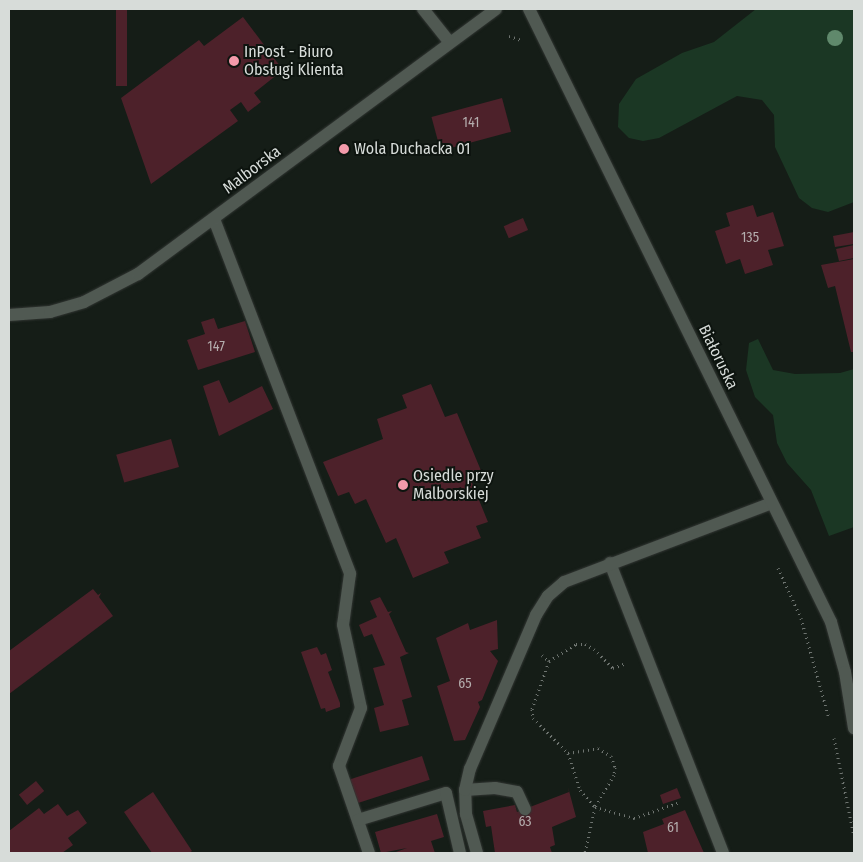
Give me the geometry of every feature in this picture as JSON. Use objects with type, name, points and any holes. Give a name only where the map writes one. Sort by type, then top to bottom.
[{"type":"street","points":[[423,9],[450,43]]},
{"type":"street","name":"Malborska","points":[[9,315],[50,312],[84,302],[138,274],[496,9]]},
{"type":"street","name":"Białoruska","points":[[529,9],[830,622],[844,672],[854,728]]},
{"type":"street","points":[[214,219],[350,574],[343,625],[361,708],[339,766],[369,853]]},
{"type":"street","points":[[477,853],[466,814],[464,790],[470,768],[524,642],[548,596],[564,582],[772,503]]},
{"type":"street","points":[[610,563],[723,853]]},
{"type":"street","points":[[464,790],[495,788],[517,792],[525,809]]},
{"type":"street","points":[[358,820],[446,793],[460,853]]},
{"type":"path","points":[[510,36],[524,41]]},
{"type":"path","points":[[775,562],[801,618],[830,723]]},
{"type":"path","points":[[524,642],[549,661]]},
{"type":"path","points":[[646,655],[613,668],[594,649],[576,644],[549,661],[532,709],[534,718],[568,753],[580,790],[594,807],[634,818],[700,795]]},
{"type":"path","points":[[833,733],[854,836]]},
{"type":"path","points":[[568,753],[598,748],[611,756],[615,767],[614,775],[594,807],[585,853]]},
{"type":"green space","points":[[756,9],[854,9],[854,202],[828,212],[812,208],[799,198],[775,147],[774,115],[762,100],[737,96],[659,138],[643,141],[629,138],[618,127],[619,104],[636,79],[682,53],[714,42]]},
{"type":"green space","points":[[758,339],[773,370],[795,374],[840,373],[854,369],[854,527],[829,536],[811,490],[787,463],[777,443],[773,415],[755,397],[746,370],[749,343]]},
{"type":"building","points":[[116,9],[127,9],[127,86],[116,86]]},
{"type":"building","points":[[243,17],[283,70],[254,93],[261,102],[248,112],[241,102],[230,110],[238,121],[151,184],[121,98],[199,40],[204,46]]},
{"type":"building","points":[[502,98],[511,132],[441,151],[431,117]]},
{"type":"building","points":[[753,205],[757,217],[773,212],[784,246],[768,250],[773,265],[745,274],[740,259],[726,264],[715,231],[730,226],[726,213]]},
{"type":"building","points":[[523,218],[528,230],[509,238],[504,226]]},
{"type":"building","points":[[854,232],[854,244],[835,247],[833,236]]},
{"type":"building","points":[[854,245],[854,258],[839,261],[836,249]]},
{"type":"building","points":[[854,259],[854,352],[851,352],[835,286],[828,288],[821,265]]},
{"type":"building","points":[[214,318],[218,329],[245,321],[255,352],[198,370],[187,340],[205,334],[201,322]]},
{"type":"building","points":[[219,380],[229,403],[262,386],[273,409],[219,436],[203,386]]},
{"type":"building","name":"Osiedle przy Malborskiej","points":[[431,384],[445,417],[457,413],[482,473],[470,478],[488,522],[476,526],[481,538],[444,552],[449,563],[413,578],[396,538],[386,543],[366,499],[355,504],[349,492],[338,496],[323,462],[383,439],[377,419],[407,408],[402,395]]},
{"type":"building","points":[[171,439],[179,467],[124,483],[116,455]]},
{"type":"building","points":[[93,589],[98,595],[101,593],[99,597],[113,616],[9,694],[9,651]]},
{"type":"building","points":[[380,597],[388,612],[392,611],[389,614],[406,652],[409,653],[400,657],[412,697],[402,700],[409,725],[380,732],[374,708],[384,705],[373,668],[385,665],[372,634],[364,637],[359,625],[377,617],[370,601]]},
{"type":"building","points":[[497,620],[498,649],[490,651],[498,661],[482,700],[478,702],[480,707],[465,740],[454,741],[437,686],[450,681],[436,638],[468,623],[470,630]]},
{"type":"building","points":[[317,647],[321,655],[326,653],[332,670],[328,672],[340,703],[340,707],[326,712],[325,708],[321,709],[301,652]]},
{"type":"building","points":[[422,756],[430,780],[356,804],[349,780]]},
{"type":"building","points":[[36,781],[44,791],[27,805],[19,795]]},
{"type":"building","points":[[568,787],[576,817],[552,827],[555,845],[550,847],[552,853],[495,853],[491,826],[486,827],[483,811],[515,805],[517,812],[569,792]]},
{"type":"building","points":[[677,788],[681,798],[663,804],[660,795]]},
{"type":"building","points":[[153,792],[192,851],[189,853],[152,853],[124,812]]},
{"type":"building","points":[[58,804],[67,816],[78,810],[87,823],[68,838],[73,845],[62,853],[9,853],[9,831],[39,808],[44,814]]},
{"type":"building","points":[[685,810],[704,853],[648,853],[643,832],[664,824],[662,819]]},
{"type":"building","points":[[437,814],[444,837],[431,841],[435,853],[393,853],[407,848],[381,853],[375,832]]},
{"type":"place","name":"InPost - Biuro Obsługi Klienta","points":[[234,61]]},
{"type":"place","name":"Wola Duchacka 01","points":[[344,149]]},
{"type":"place","name":"Osiedle przy Malborskiej","points":[[403,485]]}]
